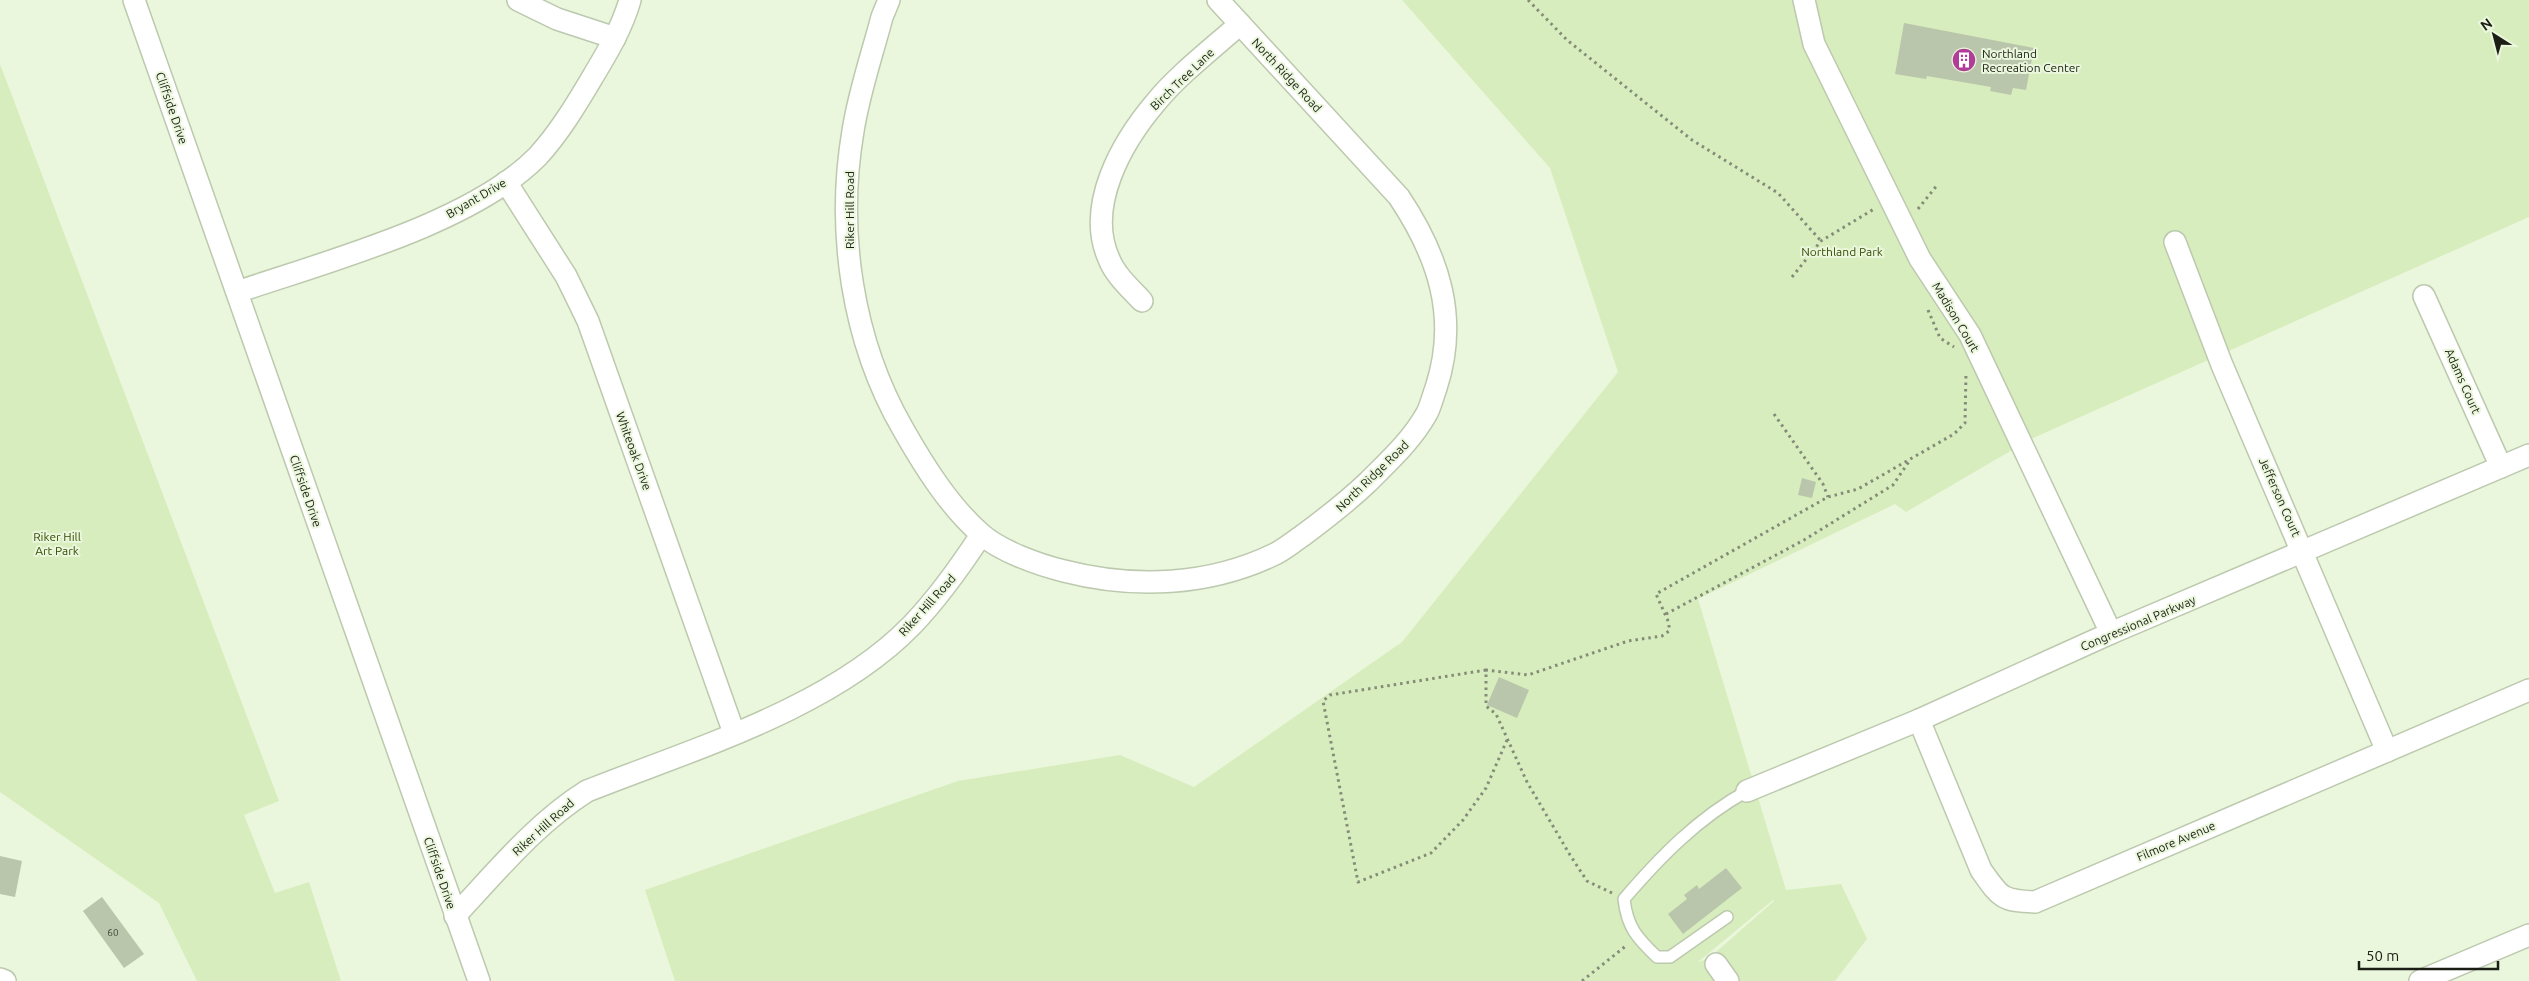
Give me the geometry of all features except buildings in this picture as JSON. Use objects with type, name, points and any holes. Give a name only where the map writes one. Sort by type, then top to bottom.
[{"type":"street","name":"Cliffside Drive","points":[[134,0],[479,981]]},
{"type":"street","points":[[518,0],[556,19],[616,38]]},
{"type":"street","name":"Bryant Drive","points":[[237,292],[396,237],[440,219],[506,182],[538,156],[567,118],[616,38],[630,0]]},
{"type":"street","name":"Riker Hill Road","points":[[455,916],[510,858],[573,800],[587,791],[773,717],[830,687],[870,661],[911,626],[949,584],[982,535],[949,499],[921,459],[896,417],[876,372],[862,326],[852,278],[847,220],[847,181],[852,133],[880,26],[890,0]]},
{"type":"street","name":"North Ridge Road","points":[[982,535],[1024,558],[1086,577],[1150,583],[1214,576],[1245,567],[1278,553],[1346,504],[1408,443],[1429,411],[1446,351],[1447,317],[1436,269],[1419,227],[1399,197],[1218,0]]},
{"type":"street","name":"Madison Court","points":[[1804,0],[1814,44],[1881,209],[1920,259],[1970,335],[2111,633]]},
{"type":"street","name":"Birch Tree Lane","points":[[1142,301],[1122,279],[1108,259],[1101,214],[1106,190],[1118,159],[1135,129],[1156,100],[1240,24]]},
{"type":"street","name":"Whiteoak Drive","points":[[506,182],[566,276],[588,321],[734,733]]},
{"type":"street","name":"Jefferson Court","points":[[2175,242],[2222,365],[2304,552],[2387,751]]},
{"type":"street","name":"Adams Court","points":[[2424,296],[2501,467]]},
{"type":"street","name":"Congressional Parkway","points":[[1747,791],[1919,720],[2111,633],[2529,455]]},
{"type":"street","name":"Filmore Avenue","points":[[1919,720],[1981,870],[1997,891],[2011,901],[2035,902],[2529,690]]},
{"type":"street","points":[[2420,981],[2529,935]]},
{"type":"street","points":[[0,979],[5,981]]},
{"type":"lane","points":[[1727,917],[1670,957],[1657,957],[1637,937],[1626,917],[1624,899],[1648,871],[1696,824],[1722,805],[1747,791]]},
{"type":"path","points":[[1528,0],[1567,40],[1692,140],[1778,192],[1821,241]]},
{"type":"path","points":[[1792,278],[1821,241],[1906,194],[1918,209],[1938,184]]},
{"type":"path","points":[[1927,307],[1940,338],[1960,353]]},
{"type":"path","points":[[1507,739],[1486,788],[1463,820],[1431,852],[1358,882],[1323,701],[1330,695],[1486,670],[1528,675],[1628,641],[1662,636],[1669,631],[1666,614],[1656,594],[1828,497],[1858,489],[1954,434],[1965,423],[1966,368]]},
{"type":"path","points":[[1774,414],[1823,484],[1828,497]]},
{"type":"path","points":[[1666,614],[1804,540],[1893,485],[1910,459]]},
{"type":"path","points":[[1486,670],[1486,706],[1496,714],[1542,810],[1587,881],[1624,899]]},
{"type":"path","points":[[1582,981],[1637,937]]},
{"type":"green space","name":"Northland Park","points":[[1402,0],[2529,0],[2529,217],[2031,439],[1906,512],[1895,504],[1698,599],[1786,890],[1841,884],[1867,939],[1835,981],[675,981],[645,890],[958,781],[1120,755],[1194,787],[1402,642],[1618,372],[1550,168]],"holes":[[[1774,901],[1708,959],[1698,962]]]},
{"type":"green space","name":"Riker Hill Art Park","points":[[0,64],[279,801],[244,815],[275,893],[309,882],[341,981],[197,981],[159,903],[0,792]]},
{"type":"place","name":"Northland Recreation Center","points":[[1964,60]]}]
